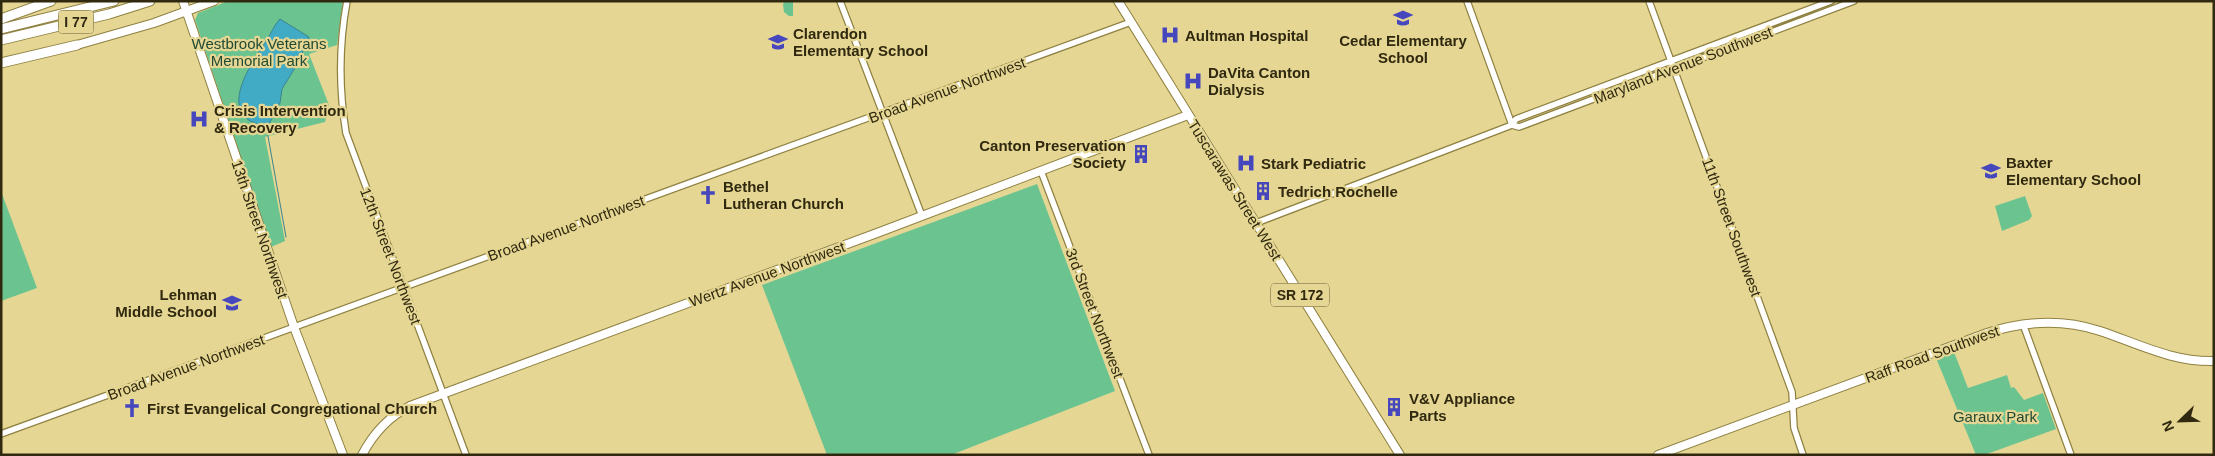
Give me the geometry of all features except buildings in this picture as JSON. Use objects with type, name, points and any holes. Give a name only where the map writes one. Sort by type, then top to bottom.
[{"type":"highway","points":[[1,19],[50,1]]},
{"type":"highway","name":"I 77","points":[[1,29],[114,1]]},
{"type":"highway","name":"I 77","points":[[1,40],[109,14],[150,1]]},
{"type":"highway","points":[[1,63],[77,44]]},
{"type":"main road","name":"13th Street Northwest","points":[[183,1],[294,327],[342,451]]},
{"type":"main road","points":[[77,44],[154,23],[214,1]]},
{"type":"main road","name":"Tuscarawas Street West","points":[[1118,1],[1400,455]]},
{"type":"main road","name":"Wertz Avenue Northwest","points":[[364,452],[378,431],[392,416],[410,406],[1188,115]]},
{"type":"main road","name":"Raff Road Southwest","points":[[1658,455],[1987,333],[2023,324],[2048,323],[2076,326],[2102,332],[2162,355],[2192,360],[2214,361]]},
{"type":"main road","points":[[342,451],[347,455]]},
{"type":"main road","points":[[357,455],[364,452]]},
{"type":"street","name":"12th Street Northwest","points":[[347,1],[342,52],[341,96],[346,133],[466,455]]},
{"type":"street","points":[[840,1],[922,216]]},
{"type":"street","points":[[1467,1],[1512,125]]},
{"type":"street","name":"11th Street Southwest","points":[[1648,1],[1792,392],[1794,428],[1803,455]]},
{"type":"street","name":"Maryland Avenue Southwest","points":[[1256,223],[1512,125],[1516,119],[1831,1]]},
{"type":"street","name":"Maryland Avenue Southwest","points":[[1512,125],[1519,127],[1854,1]]},
{"type":"street","name":"Broad Avenue Northwest","points":[[1,434],[1131,22]]},
{"type":"street","name":"3rd Street Northwest","points":[[1041,171],[1149,455]]},
{"type":"street","points":[[2023,324],[2071,455]]},
{"type":"green space","name":"Westbrook Veterans Memorial Park","points":[[228,1],[343,1],[337,45],[309,54],[329,105],[325,122],[265,137],[285,241],[271,247],[195,20],[198,13]]},
{"type":"green space","points":[[785,1],[793,2],[793,16],[789,16],[784,12],[783,4]]},
{"type":"green space","points":[[1037,184],[1115,391],[951,455],[827,455],[762,285]]},
{"type":"green space","points":[[1,191],[37,288],[1,301]]},
{"type":"green space","points":[[2025,196],[2032,216],[2029,220],[2002,231],[1995,206]]},
{"type":"green space","name":"Garaux Park","points":[[1954,352],[1968,388],[2007,375],[2011,388],[2014,387],[2024,400],[2043,393],[2056,429],[1984,455],[1976,455],[1936,358]]},
{"type":"water","points":[[280,19],[309,37],[298,63],[282,89],[280,103],[269,124],[264,125],[250,121],[242,113],[239,104],[240,93],[248,70]]},
{"type":"waterway","points":[[266,125],[286,237]]},
{"type":"place","name":"Cedar Elementary School","points":[[1403,18]]},
{"type":"place","name":"Aultman Hospital","points":[[1170,35]]},
{"type":"place","name":"Clarendon Elementary School","points":[[778,42]]},
{"type":"place","name":"DaVita Canton Dialysis","points":[[1193,81]]},
{"type":"place","name":"Crisis Intervention & Recovery","points":[[199,119]]},
{"type":"place","name":"Canton Preservation Society","points":[[1141,154]]},
{"type":"place","name":"Stark Pediatric","points":[[1246,163]]},
{"type":"place","name":"Baxter Elementary School","points":[[1991,171]]},
{"type":"place","name":"Tedrich Rochelle","points":[[1263,191]]},
{"type":"place","name":"Bethel Lutheran Church","points":[[708,195]]},
{"type":"place","name":"Lehman Middle School","points":[[232,303]]},
{"type":"place","name":"V&V Appliance Parts","points":[[1394,407]]},
{"type":"place","name":"First Evangelical Congregational Church","points":[[132,408]]}]
